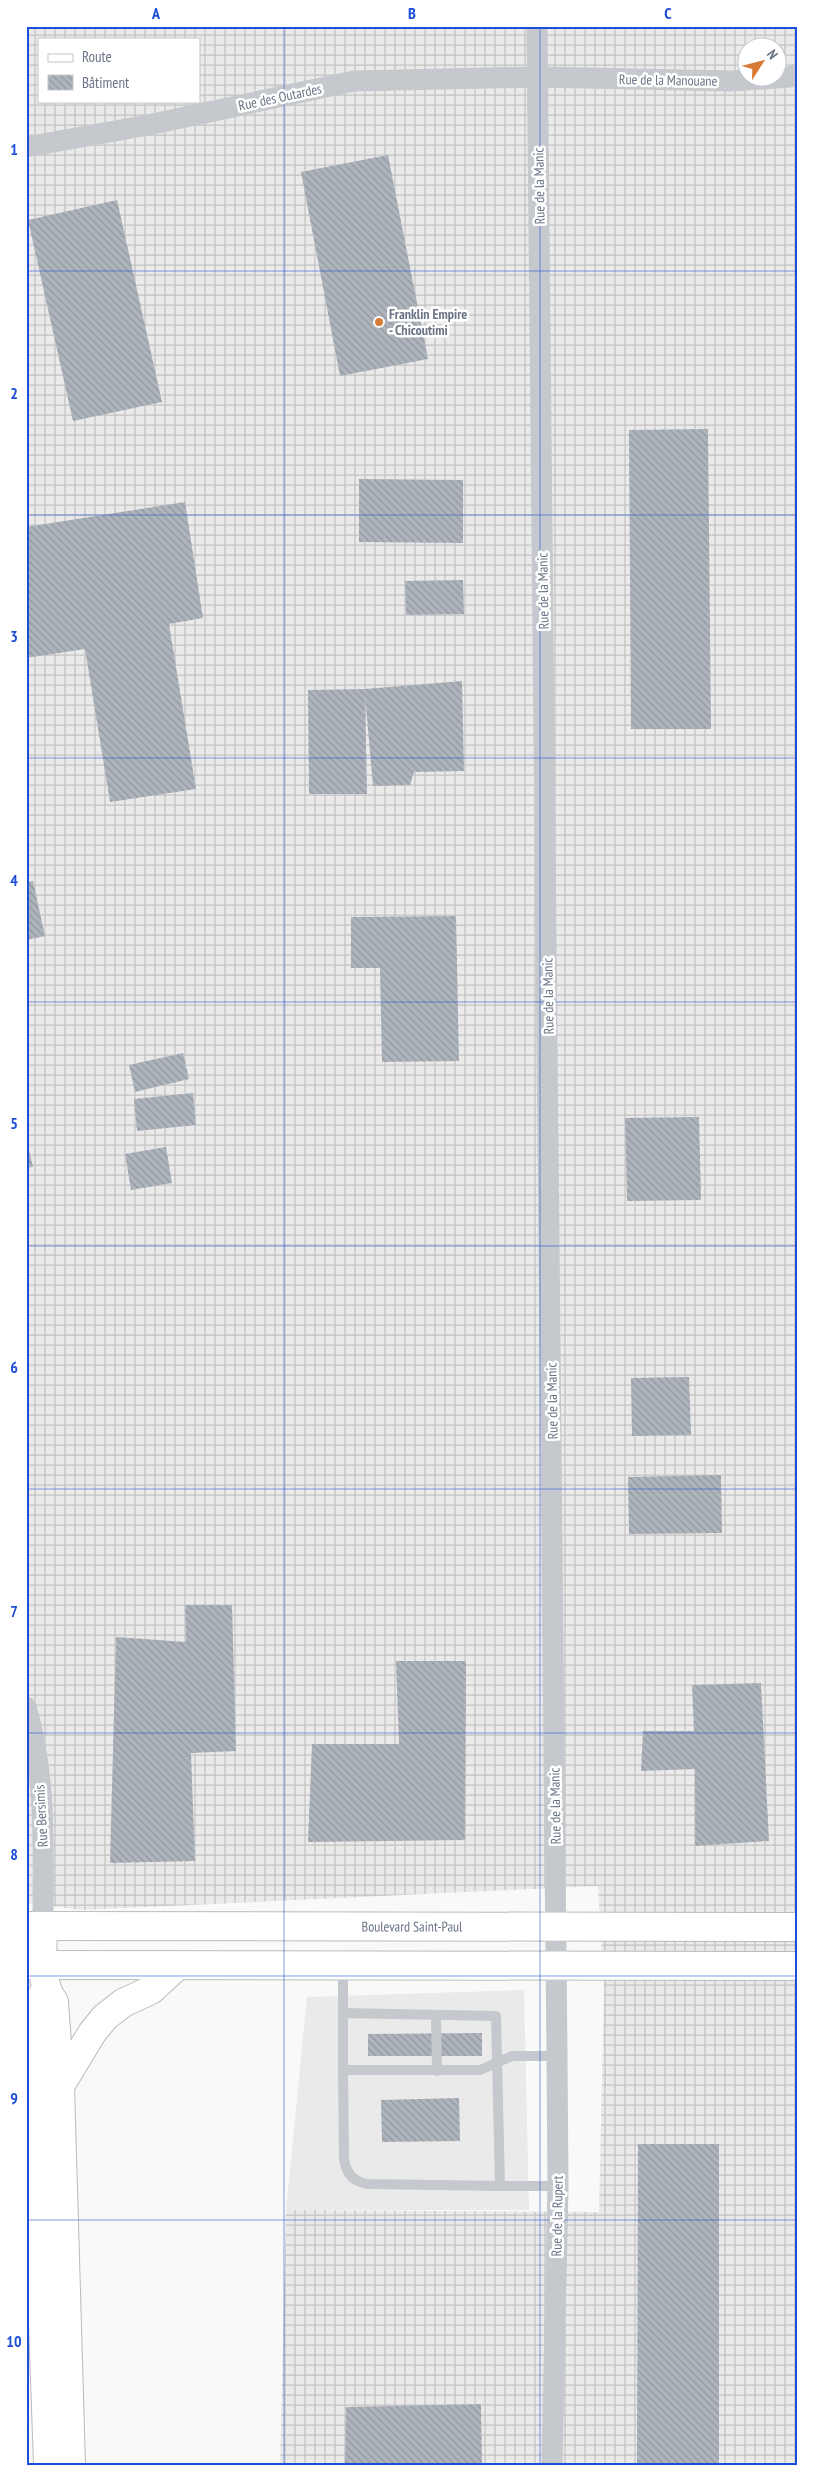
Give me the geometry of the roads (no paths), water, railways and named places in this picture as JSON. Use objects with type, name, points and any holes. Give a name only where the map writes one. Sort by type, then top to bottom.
[{"type":"main road","name":"Boulevard Saint-Paul","points":[[35,1926],[556,1925],[798,1927]]},
{"type":"main road","points":[[35,1926],[38,1974],[32,2011],[48,2465]]},
{"type":"main road","points":[[38,1974],[176,1967],[798,1966]]},
{"type":"main road","points":[[60,2086],[92,2033],[105,2017],[123,2003],[151,1990],[176,1967]]},
{"type":"main road","points":[[38,1974],[54,2002],[60,2086],[71,2465]]},
{"type":"street","name":"Rue de la Manic","points":[[537,26],[556,1967]]},
{"type":"street","name":"Rue de la Manouane","points":[[538,77],[732,81],[790,77],[798,74]]},
{"type":"street","name":"Rue des Outardes","points":[[26,147],[148,125],[354,81],[538,77]]},
{"type":"street","name":"Rue Bersimis","points":[[26,1707],[35,1742],[40,1795],[35,1926]]},
{"type":"street","name":"Rue de la Rupert","points":[[552,2465],[558,2186],[556,1967]]},
{"type":"lane","points":[[343,1966],[344,2159],[347,2171],[353,2178],[368,2184],[558,2186]]},
{"type":"lane","points":[[343,2014],[496,2016],[500,2186]]},
{"type":"lane","points":[[436,2015],[437,2071]]},
{"type":"lane","points":[[344,2070],[480,2070],[512,2056],[557,2056]]},
{"type":"place","name":"Franklin Empire - Chicoutimi","points":[[379,322]]}]
